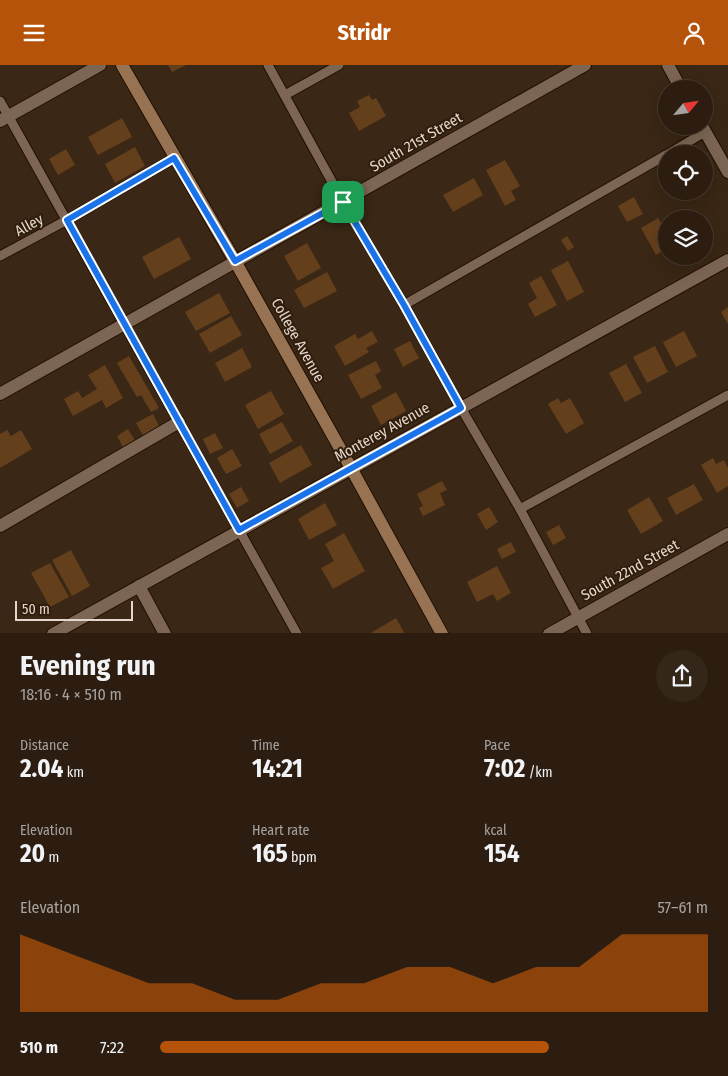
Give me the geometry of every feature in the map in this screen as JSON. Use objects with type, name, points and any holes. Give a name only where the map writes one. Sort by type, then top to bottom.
[{"type":"street","points":[[4,119],[100,65]]},
{"type":"street","name":"College Avenue","points":[[122,65],[235,261],[442,633]]},
{"type":"street","name":"South 21st Street","points":[[0,394],[585,65]]},
{"type":"street","points":[[668,65],[676,80]]},
{"type":"street","points":[[707,135],[728,172]]},
{"type":"street","name":"Monterey Avenue","points":[[53,633],[728,260]]},
{"type":"street","points":[[0,526],[179,422]]},
{"type":"street","name":"South 22nd Street","points":[[549,633],[728,534]]},
{"type":"street","points":[[139,586],[165,633]]},
{"type":"lane","points":[[268,65],[343,202],[520,509],[587,633]]},
{"type":"lane","points":[[285,95],[339,65]]},
{"type":"lane","points":[[0,101],[4,119],[67,220],[297,633]]},
{"type":"lane","points":[[680,145],[695,135]]},
{"type":"lane","name":"Alley","points":[[0,255],[67,220],[174,158]]},
{"type":"lane","points":[[404,305],[658,159]]},
{"type":"lane","points":[[520,509],[728,395]]},
{"type":"building","points":[[168,65],[186,65],[172,72]]},
{"type":"building","points":[[369,95],[372,100],[376,98],[386,116],[359,131],[349,113],[360,107],[357,101]]},
{"type":"building","points":[[122,118],[132,137],[98,155],[88,137]]},
{"type":"building","points":[[135,147],[145,166],[115,183],[105,164]]},
{"type":"building","points":[[66,149],[75,165],[58,175],[49,159]]},
{"type":"building","points":[[505,160],[520,186],[511,191],[516,200],[505,206],[486,170]]},
{"type":"building","points":[[474,178],[483,195],[453,212],[443,195]]},
{"type":"building","points":[[634,197],[643,214],[627,222],[618,206]]},
{"type":"building","points":[[658,218],[658,254],[656,255],[641,228]]},
{"type":"building","points":[[567,236],[574,247],[568,251],[561,240]]},
{"type":"building","points":[[179,237],[191,259],[154,279],[142,257]]},
{"type":"building","points":[[307,243],[321,268],[298,281],[284,256]]},
{"type":"building","points":[[568,261],[584,292],[567,301],[551,270]]},
{"type":"building","points":[[327,272],[337,291],[304,308],[294,290]]},
{"type":"building","points":[[541,276],[557,305],[535,317],[528,304],[537,298],[529,283]]},
{"type":"building","points":[[219,293],[230,313],[196,331],[185,312]]},
{"type":"building","points":[[728,307],[728,324],[721,312]]},
{"type":"building","points":[[231,316],[242,335],[210,353],[199,334]]},
{"type":"building","points":[[372,331],[378,342],[366,348],[369,352],[345,366],[334,346],[355,334],[358,339]]},
{"type":"building","points":[[684,331],[697,356],[676,367],[663,342]]},
{"type":"building","points":[[410,341],[419,358],[403,367],[394,349]]},
{"type":"building","points":[[655,346],[668,372],[647,383],[633,357]]},
{"type":"building","points":[[242,348],[252,367],[225,382],[215,363]]},
{"type":"building","points":[[129,356],[159,408],[151,412],[141,395],[137,397],[117,363]]},
{"type":"building","points":[[376,361],[381,371],[375,375],[382,388],[361,399],[348,375]]},
{"type":"building","points":[[626,364],[642,393],[625,402],[609,373]]},
{"type":"building","points":[[105,365],[123,398],[106,408],[102,400],[73,416],[64,399],[78,391],[82,398],[97,389],[88,375]]},
{"type":"building","points":[[271,391],[284,414],[258,429],[245,405]]},
{"type":"building","points":[[396,392],[406,411],[381,425],[371,406]]},
{"type":"building","points":[[558,398],[561,403],[570,398],[584,423],[566,434],[548,404]]},
{"type":"building","points":[[153,414],[161,430],[145,439],[136,423]]},
{"type":"building","points":[[282,422],[293,441],[270,454],[259,434]]},
{"type":"building","points":[[128,429],[136,442],[124,449],[117,436]]},
{"type":"building","points":[[7,430],[11,436],[21,430],[32,449],[0,468],[0,434]]},
{"type":"building","points":[[215,433],[223,448],[210,454],[203,439]]},
{"type":"building","points":[[301,445],[312,465],[280,483],[269,463]]},
{"type":"building","points":[[232,449],[242,466],[226,474],[217,458]]},
{"type":"building","points":[[713,458],[716,464],[724,460],[728,468],[728,486],[717,493],[701,465]]},
{"type":"building","points":[[442,481],[447,490],[440,493],[445,505],[423,516],[419,508],[423,506],[417,494]]},
{"type":"building","points":[[694,484],[703,500],[676,515],[667,498]]},
{"type":"building","points":[[241,487],[249,501],[237,508],[229,494]]},
{"type":"building","points":[[649,497],[663,521],[641,534],[627,510]]},
{"type":"building","points":[[325,503],[337,525],[309,540],[298,519]]},
{"type":"building","points":[[489,507],[498,522],[486,530],[477,514]]},
{"type":"building","points":[[559,525],[566,538],[553,545],[546,532]]},
{"type":"building","points":[[344,533],[365,571],[333,589],[321,568],[334,561],[325,544]]},
{"type":"building","points":[[511,542],[516,552],[502,559],[497,549]]},
{"type":"building","points":[[71,550],[90,586],[72,596],[52,560]]},
{"type":"building","points":[[50,563],[69,597],[50,607],[31,573]]},
{"type":"building","points":[[497,566],[511,593],[497,601],[493,594],[477,602],[467,582]]},
{"type":"building","points":[[396,618],[404,633],[371,633]]},
{"type":"route","points":[[174,158],[235,261],[343,202],[404,305],[461,408],[239,530],[67,220],[174,158]]}]
